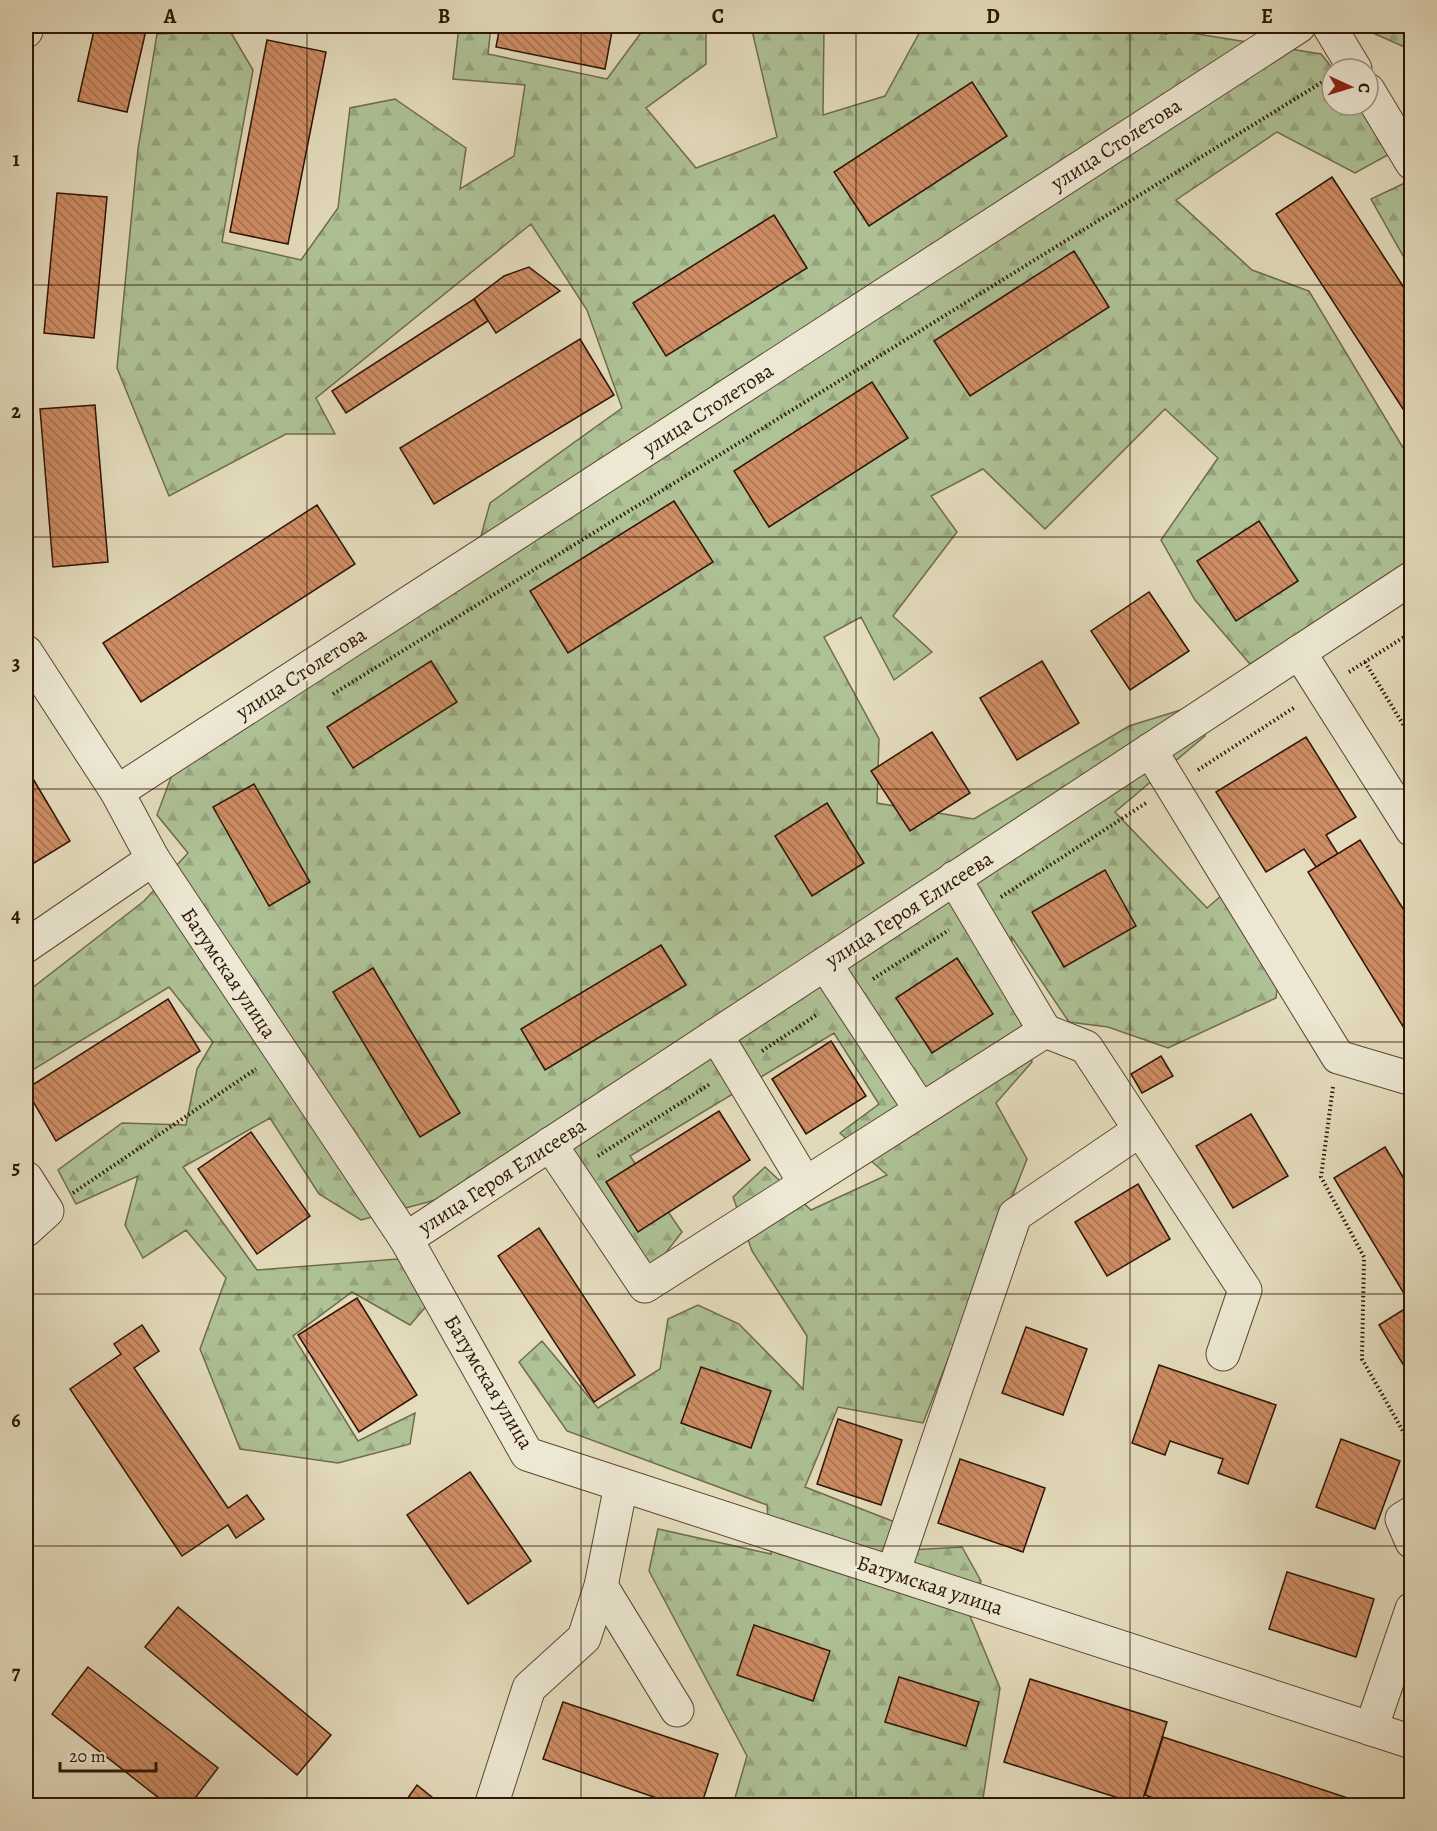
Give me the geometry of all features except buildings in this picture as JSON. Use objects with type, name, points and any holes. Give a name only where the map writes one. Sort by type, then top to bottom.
[{"type":"street","points":[[26,31],[27,26]]},
{"type":"street","name":"улица Столетова","points":[[117,792],[1299,26]]},
{"type":"street","points":[[1329,26],[1348,57]]},
{"type":"street","points":[[1380,110],[1412,163]]},
{"type":"street","name":"улица Героя Елисеева","points":[[406,1239],[1412,578]]},
{"type":"street","name":"Батумская улица","points":[[26,652],[117,792],[153,859],[406,1239],[527,1454],[1412,1742]]},
{"type":"street","points":[[1299,652],[1412,830]]},
{"type":"street","points":[[1150,750],[1338,1057],[1412,1079]]},
{"type":"street","points":[[26,946],[153,859]]},
{"type":"street","points":[[954,878],[1045,1031],[1086,1047],[1245,1290],[1223,1354]]},
{"type":"street","points":[[825,964],[921,1110]]},
{"type":"street","points":[[550,1144],[645,1286],[1045,1031]]},
{"type":"street","points":[[716,1035],[805,1184]]},
{"type":"street","points":[[893,1573],[1016,1215],[1140,1130]]},
{"type":"street","points":[[26,1178],[36,1220]]},
{"type":"street","points":[[491,1806],[529,1688],[584,1638],[601,1586],[621,1485]]},
{"type":"street","points":[[1412,1513],[1402,1520],[1412,1542]]},
{"type":"street","points":[[601,1586],[677,1710]]},
{"type":"street","points":[[1371,1729],[1412,1609]]},
{"type":"path","points":[[325,699],[1320,83]]},
{"type":"path","points":[[570,1174],[1412,632]]},
{"type":"path","points":[[1365,662],[1412,739]]},
{"type":"path","points":[[36,1220],[281,1052]]},
{"type":"path","points":[[1338,1057],[1321,1177],[1364,1257],[1362,1359],[1412,1447]]},
{"type":"green space","points":[[459,26],[491,26],[488,54],[607,79],[646,26],[706,26],[706,64],[646,108],[696,168],[777,137],[751,26],[824,26],[823,115],[885,96],[923,26],[1148,26],[1321,54],[1323,57],[1320,57],[1320,117],[1369,117],[1395,151],[1355,173],[1277,132],[1176,200],[1252,270],[1309,291],[1408,456],[1411,456],[1411,566],[1250,664],[1195,600],[1161,540],[1218,458],[1165,409],[1045,529],[983,469],[931,496],[957,532],[893,616],[932,652],[894,680],[861,617],[824,637],[879,739],[877,803],[974,819],[1129,726],[1200,704],[1205,736],[1115,812],[1207,908],[1245,875],[1282,944],[1276,998],[1168,1048],[1108,1027],[1069,1022],[1011,936],[1032,1062],[996,1103],[1027,1159],[923,1423],[838,1407],[805,1487],[900,1524],[892,1551],[962,1547],[981,1581],[970,1616],[1000,1688],[982,1805],[733,1805],[747,1756],[649,1571],[658,1529],[771,1554],[767,1505],[567,1431],[519,1362],[542,1341],[598,1408],[660,1369],[668,1319],[698,1305],[739,1324],[803,1389],[807,1336],[752,1251],[733,1197],[765,1167],[811,1210],[887,1175],[840,1133],[879,1104],[834,1033],[630,1156],[682,1232],[650,1273],[560,1189],[566,1125],[454,1195],[361,1220],[319,1194],[270,1118],[183,1167],[257,1270],[398,1259],[429,1303],[410,1325],[352,1292],[293,1336],[358,1441],[415,1413],[410,1444],[338,1463],[240,1449],[200,1349],[226,1278],[186,1230],[143,1258],[125,1225],[138,1176],[76,1204],[58,1170],[122,1123],[186,1125],[197,1069],[213,1042],[169,987],[26,1074],[26,1016],[31,989],[144,901],[188,853],[157,815],[173,772],[469,580],[490,503],[622,408],[587,310],[531,224],[316,398],[335,434],[286,434],[169,496],[117,368],[138,149],[157,34],[230,31],[253,70],[222,242],[301,260],[338,208],[350,108],[395,99],[466,148],[460,189],[514,156],[525,85],[453,79]]},
{"type":"green space","points":[[1357,26],[1411,26],[1411,48],[1409,49]]},
{"type":"green space","points":[[1412,181],[1411,270],[1371,199]]}]
